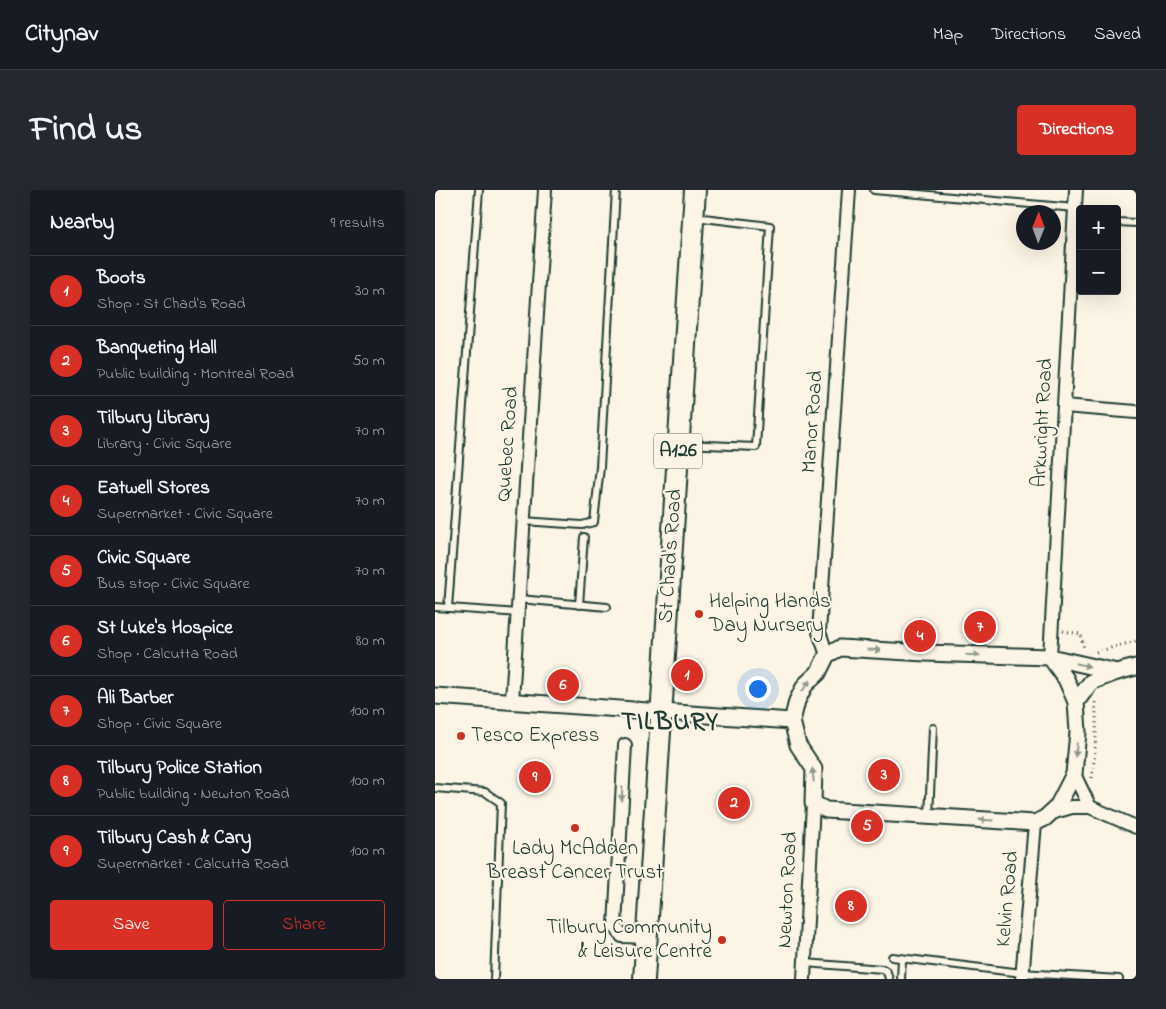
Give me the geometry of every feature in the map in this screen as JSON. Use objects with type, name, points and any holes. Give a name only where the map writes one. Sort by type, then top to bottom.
[{"type":"main road","name":"St Chad's Road","points":[[661,712],[695,190]]},
{"type":"main road","name":"A126","points":[[645,979],[661,712]]},
{"type":"street","name":"Quebec Road","points":[[512,701],[545,190]]},
{"type":"street","name":"Manor Road","points":[[827,655],[819,632],[849,190]]},
{"type":"street","name":"Arkwright Road","points":[[1076,190],[1077,205]]},
{"type":"street","name":"Arkwright Road","points":[[1050,657],[1076,231]]},
{"type":"street","points":[[1064,406],[1136,412]]},
{"type":"street","points":[[1117,672],[1050,657],[841,648],[827,655],[818,673],[805,685],[797,701],[792,721],[797,745],[814,770],[813,803],[826,810],[1035,823],[1051,814],[1072,807],[1090,807],[1136,827]]},
{"type":"street","points":[[1050,657],[1066,679],[1076,702],[1078,732],[1074,774],[1057,807],[1051,814]]},
{"type":"street","points":[[1076,702],[1091,682],[1136,667]]},
{"type":"street","points":[[435,696],[792,721]]},
{"type":"street","points":[[625,745],[615,926],[622,936],[647,937]]},
{"type":"street","points":[[1074,774],[1090,807]]},
{"type":"street","name":"Newton Road","points":[[804,979],[813,803]]},
{"type":"street","name":"Kelvin Road","points":[[1022,976],[1035,823]]},
{"type":"lane","points":[[448,608],[479,190]]},
{"type":"lane","points":[[523,521],[582,526],[594,522],[600,467],[616,190]]},
{"type":"lane","points":[[875,190],[1076,216]]},
{"type":"lane","points":[[679,444],[756,446],[757,437],[770,226],[693,217]]},
{"type":"lane","points":[[1121,222],[1136,224]]},
{"type":"lane","points":[[579,604],[584,537]]},
{"type":"lane","points":[[519,599],[607,607]]},
{"type":"lane","points":[[435,607],[518,613]]},
{"type":"lane","points":[[929,817],[933,728]]},
{"type":"lane","points":[[435,788],[485,792],[501,802],[494,979]]},
{"type":"lane","points":[[891,957],[1022,976],[1119,979]]},
{"type":"lane","points":[[901,979],[902,959]]},
{"type":"lane","points":[[805,963],[883,969],[887,972],[889,979]]},
{"type":"path","points":[[1060,630],[1081,634],[1086,657]]},
{"type":"path","points":[[1094,652],[1136,641]]},
{"type":"path","points":[[1092,781],[1097,716],[1095,700]]},
{"type":"place","name":"Helping Hands Day Nursery","points":[[699,614]]},
{"type":"place","name":"Ali Barber","points":[[980,627]]},
{"type":"place","name":"Eatwell Stores","points":[[920,636]]},
{"type":"place","name":"Boots","points":[[687,675]]},
{"type":"place","name":"St Luke's Hospice","points":[[563,685]]},
{"type":"place","name":"Tesco Express","points":[[461,736]]},
{"type":"place","name":"Tilbury Library","points":[[884,775]]},
{"type":"place","name":"Tilbury Cash & Cary","points":[[535,777]]},
{"type":"place","name":"Banqueting Hall","points":[[734,803]]},
{"type":"place","name":"Civic Square","points":[[867,826]]},
{"type":"place","name":"Lady McAdden Breast Cancer Trust","points":[[575,828]]},
{"type":"place","name":"Tilbury Police Station","points":[[851,906]]},
{"type":"place","name":"Tilbury Community & Leisure Centre","points":[[722,940]]},
{"type":"district","name":"TILBURY","points":[[670,723]]}]
